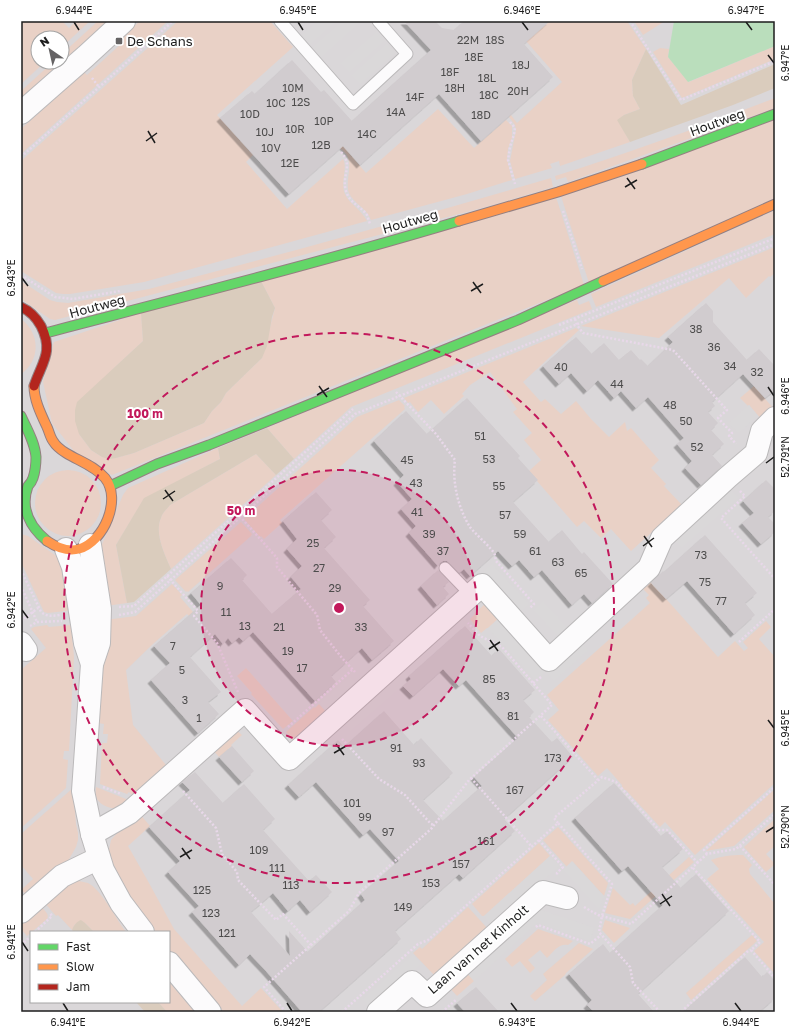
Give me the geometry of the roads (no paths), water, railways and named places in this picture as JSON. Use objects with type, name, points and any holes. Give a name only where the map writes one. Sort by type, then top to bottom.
[{"type":"street","points":[[21,113],[124,21]]},
{"type":"street","name":"Houtweg","points":[[45,334],[402,238],[558,192],[653,160],[775,114]]},
{"type":"street","points":[[110,486],[157,464],[216,442],[518,320],[775,204]]},
{"type":"street","points":[[21,307],[25,308],[36,317],[45,334],[48,346],[46,358],[34,388],[38,406],[53,441],[65,452],[101,474],[110,486],[110,514],[97,539],[90,545],[79,549],[59,548],[46,540],[24,520],[26,496],[28,487],[33,477],[36,455],[21,416]]},
{"type":"street","points":[[92,834],[129,813],[245,710],[289,759],[482,585],[549,660],[649,568],[662,538],[753,456],[762,431],[775,418]]},
{"type":"street","points":[[90,545],[90,615]]},
{"type":"street","points":[[66,549],[99,643],[92,664],[83,791],[92,834],[103,870],[121,903],[141,931]]},
{"type":"street","points":[[21,912],[62,876],[99,858]]},
{"type":"street","name":"Laan van het Kinholt","points":[[378,1012],[412,982],[427,996],[543,892],[560,896]]},
{"type":"street","points":[[170,965],[210,1012]]},
{"type":"lane","points":[[280,21],[353,104],[407,54],[378,21]]},
{"type":"lane","points":[[445,568],[464,602]]},
{"type":"place","name":"De Schans","points":[[119,41]]}]
